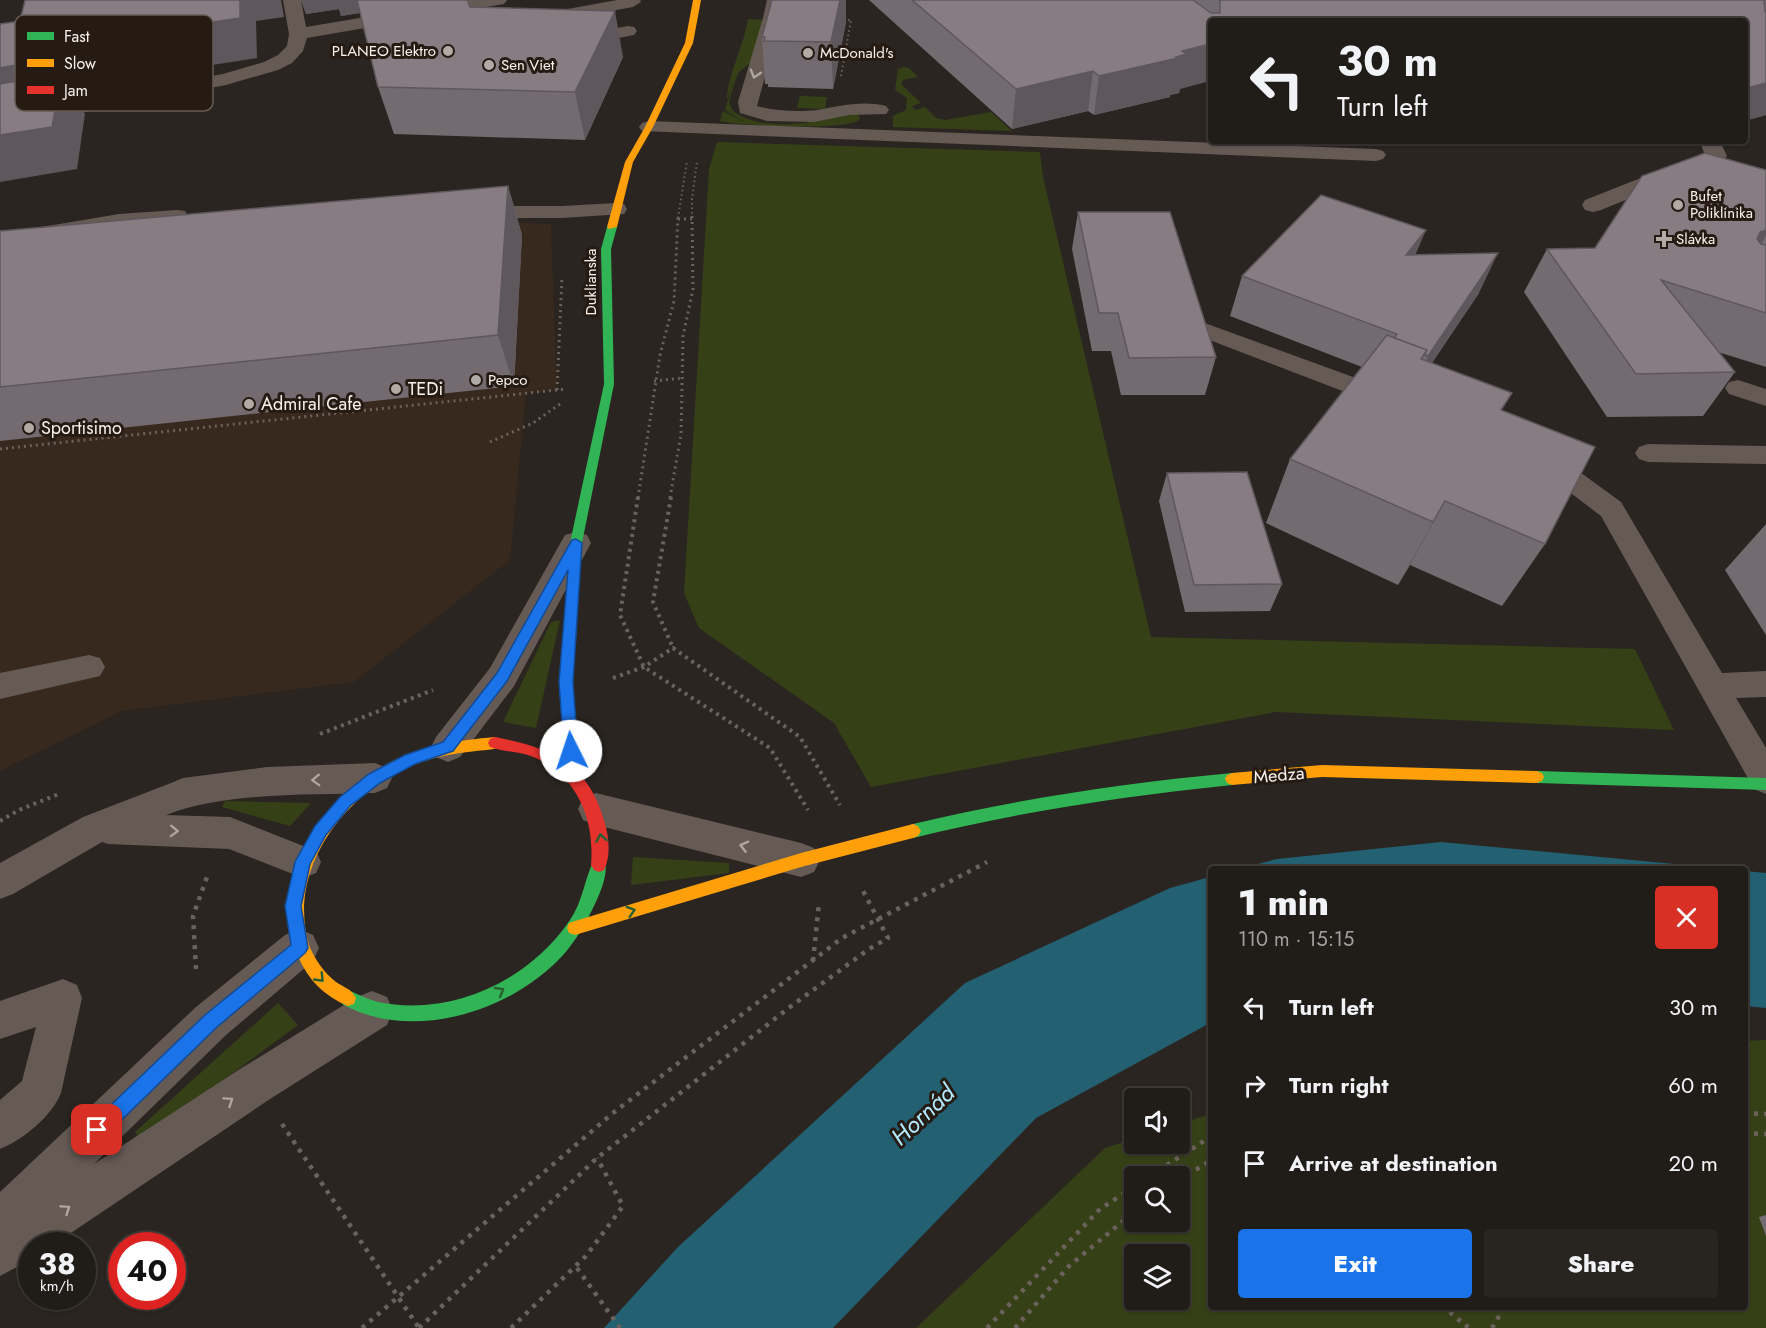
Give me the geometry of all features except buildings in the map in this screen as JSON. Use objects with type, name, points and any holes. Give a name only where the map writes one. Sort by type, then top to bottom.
[{"type":"street","points":[[213,81],[272,66],[285,59],[296,47],[298,34],[292,0]]},
{"type":"street","name":"Duklianska","points":[[572,775],[566,682],[576,543],[609,384],[606,249],[628,162],[649,127],[689,43],[697,0]]},
{"type":"street","points":[[298,34],[455,3],[494,7]]},
{"type":"street","points":[[0,122],[58,111]]},
{"type":"street","points":[[1593,205],[1716,156],[1711,144]]},
{"type":"street","points":[[448,747],[502,677],[576,543]]},
{"type":"street","points":[[495,743],[538,753],[572,775],[596,809],[603,846],[596,886],[575,928],[536,970],[484,1000],[427,1015],[372,1011],[340,997],[315,975],[299,948],[293,906],[303,862],[320,831],[345,802],[375,778],[410,759],[448,747],[495,743]]},
{"type":"street","name":"Medza","points":[[575,928],[809,858],[960,819],[1132,788],[1323,771],[1766,784]]},
{"type":"street","points":[[596,809],[809,858]]},
{"type":"street","points":[[0,1224],[211,1021],[299,948]]},
{"type":"street","points":[[0,1253],[255,1084],[372,1011]]},
{"type":"lane","points":[[531,20],[633,2]]},
{"type":"lane","points":[[780,8],[747,102],[747,109],[767,115],[814,116],[849,109],[879,110]]},
{"type":"lane","points":[[559,44],[628,31]]},
{"type":"lane","points":[[649,127],[1376,155],[1360,144]]},
{"type":"lane","points":[[457,212],[562,212],[616,208]]},
{"type":"lane","points":[[0,241],[119,220],[201,214]]},
{"type":"lane","points":[[1202,328],[1413,409]]},
{"type":"lane","points":[[1738,388],[1766,398]]},
{"type":"lane","points":[[1512,447],[1546,459],[1611,509],[1766,778]]},
{"type":"lane","points":[[1648,453],[1766,455]]},
{"type":"lane","points":[[0,686],[89,667]]},
{"type":"lane","points":[[1713,686],[1766,684]]},
{"type":"lane","points":[[0,882],[95,828],[183,793],[267,782],[375,778]]},
{"type":"lane","points":[[95,828],[230,833],[303,862]]},
{"type":"lane","points":[[0,1020],[63,998],[40,1093],[0,1128]]},
{"type":"path","points":[[780,8],[851,21],[840,81]]},
{"type":"path","points":[[277,1118],[418,1328],[597,1158],[799,1001],[869,949],[888,938],[851,869],[839,802],[800,737],[673,648],[653,602],[681,434],[683,336],[693,289],[694,170],[700,152]]},
{"type":"path","points":[[688,158],[678,219],[674,301],[660,355],[620,615],[644,667],[770,747],[811,816],[809,858],[819,893],[813,962]]},
{"type":"path","points":[[678,219],[692,219]]},
{"type":"path","points":[[0,449],[682,378]]},
{"type":"path","points":[[605,681],[644,667],[673,648]]},
{"type":"path","points":[[309,738],[440,687]]},
{"type":"path","points":[[362,1328],[613,1113],[842,938],[992,860]]},
{"type":"path","points":[[196,979],[194,916],[208,874]]},
{"type":"path","points":[[1748,1113],[1766,1114]]},
{"type":"path","points":[[1748,1133],[1766,1134]]},
{"type":"path","points":[[1165,1166],[1208,1138]]},
{"type":"path","points":[[512,1328],[577,1268],[608,1231],[623,1206],[597,1158]]},
{"type":"path","points":[[1190,1173],[1208,1162]]},
{"type":"path","points":[[987,1328],[1100,1209],[1124,1193]]},
{"type":"path","points":[[1015,1328],[1069,1266],[1124,1220]]},
{"type":"path","points":[[577,1268],[620,1328]]},
{"type":"path","points":[[1447,1310],[1469,1328]]},
{"type":"path","points":[[1492,1328],[1503,1310]]},
{"type":"shaded area","points":[[225,213],[551,224],[557,390],[526,394],[510,560],[354,682],[122,711],[0,771],[0,241]]},
{"type":"green space","points":[[748,19],[764,20],[751,62],[738,73],[729,101],[732,110],[749,119],[769,124],[810,122],[851,114],[857,114],[860,117],[859,120],[834,126],[769,126],[720,121],[723,111],[746,123],[725,110],[736,73],[727,100],[730,81]]},
{"type":"green space","points":[[909,68],[918,77],[903,80],[901,84],[921,103],[912,106],[915,110],[925,107],[936,118],[945,120],[991,112],[1012,131],[893,127],[893,116],[906,110],[907,98],[895,90],[898,69]]},
{"type":"green space","points":[[800,96],[827,97],[825,109],[797,108]]},
{"type":"green space","points":[[717,142],[1040,152],[1043,177],[1151,637],[1635,649],[1674,730],[1276,712],[871,787],[834,723],[699,628],[684,593],[709,169]]},
{"type":"green space","points":[[560,620],[536,728],[503,722],[551,622]]},
{"type":"green space","points":[[225,801],[311,803],[290,826],[222,807]]},
{"type":"green space","points":[[633,857],[729,863],[729,873],[631,885]]},
{"type":"green space","points":[[278,1003],[298,1025],[141,1141],[135,1132]]},
{"type":"green space","points":[[1766,1040],[1766,1328],[916,1328],[1105,1148],[1124,1142],[1124,1154],[1190,1154],[1190,1120],[1208,1115],[1208,1310],[1748,1310],[1748,1041]]},
{"type":"water","points":[[1441,842],[1696,866],[1251,866],[1277,859]]},
{"type":"water","points":[[1748,871],[1766,873],[1766,1008],[1748,1006]]},
{"type":"water","name":"Hornád","points":[[1208,878],[1208,1024],[1036,1118],[833,1328],[604,1328],[678,1247],[965,983],[1170,888]]},
{"type":"traffic: fast","points":[[572,775],[566,682],[576,543],[609,384],[606,249],[612,227]]},
{"type":"traffic: fast","points":[[1537,777],[1766,784]]},
{"type":"traffic: fast","points":[[913,831],[952,821],[1072,799],[1232,779]]},
{"type":"traffic: fast","points":[[348,998],[364,1006],[380,1010],[414,1013],[446,1010],[477,1002],[506,989],[534,971],[557,949],[577,924],[591,896],[599,865]]},
{"type":"traffic: slow","points":[[612,227],[629,162],[649,127],[689,43],[697,0]]},
{"type":"traffic: slow","points":[[348,998],[330,988],[319,977],[301,944],[296,918],[297,893],[303,868],[315,844],[330,821],[348,801],[389,770],[414,758],[440,750],[495,743]]},
{"type":"traffic: slow","points":[[1232,779],[1322,771],[1537,777]]},
{"type":"traffic: slow","points":[[575,928],[801,860],[913,831]]},
{"type":"traffic: jam","points":[[495,743],[536,752],[566,770],[578,783],[587,797],[599,830],[599,865]]},
{"type":"place","name":"PLANEO Elektro","points":[[448,51]]},
{"type":"place","name":"McDonald's","points":[[808,53]]},
{"type":"place","name":"Sen Viet","points":[[489,65]]},
{"type":"place","name":"Bufet Poliklinika","points":[[1678,205]]},
{"type":"place","name":"Slávka","points":[[1664,239]]},
{"type":"place","name":"Pepco","points":[[476,380]]},
{"type":"place","name":"TEDi","points":[[396,389]]},
{"type":"place","name":"Admiral Cafe","points":[[249,404]]},
{"type":"place","name":"Sportisimo","points":[[29,428]]},
{"type":"route","points":[[97,1130],[211,1021],[299,948],[293,906],[303,862],[320,831],[345,802],[375,778],[410,759],[448,747],[502,677],[576,543],[566,682],[571,751]]}]
